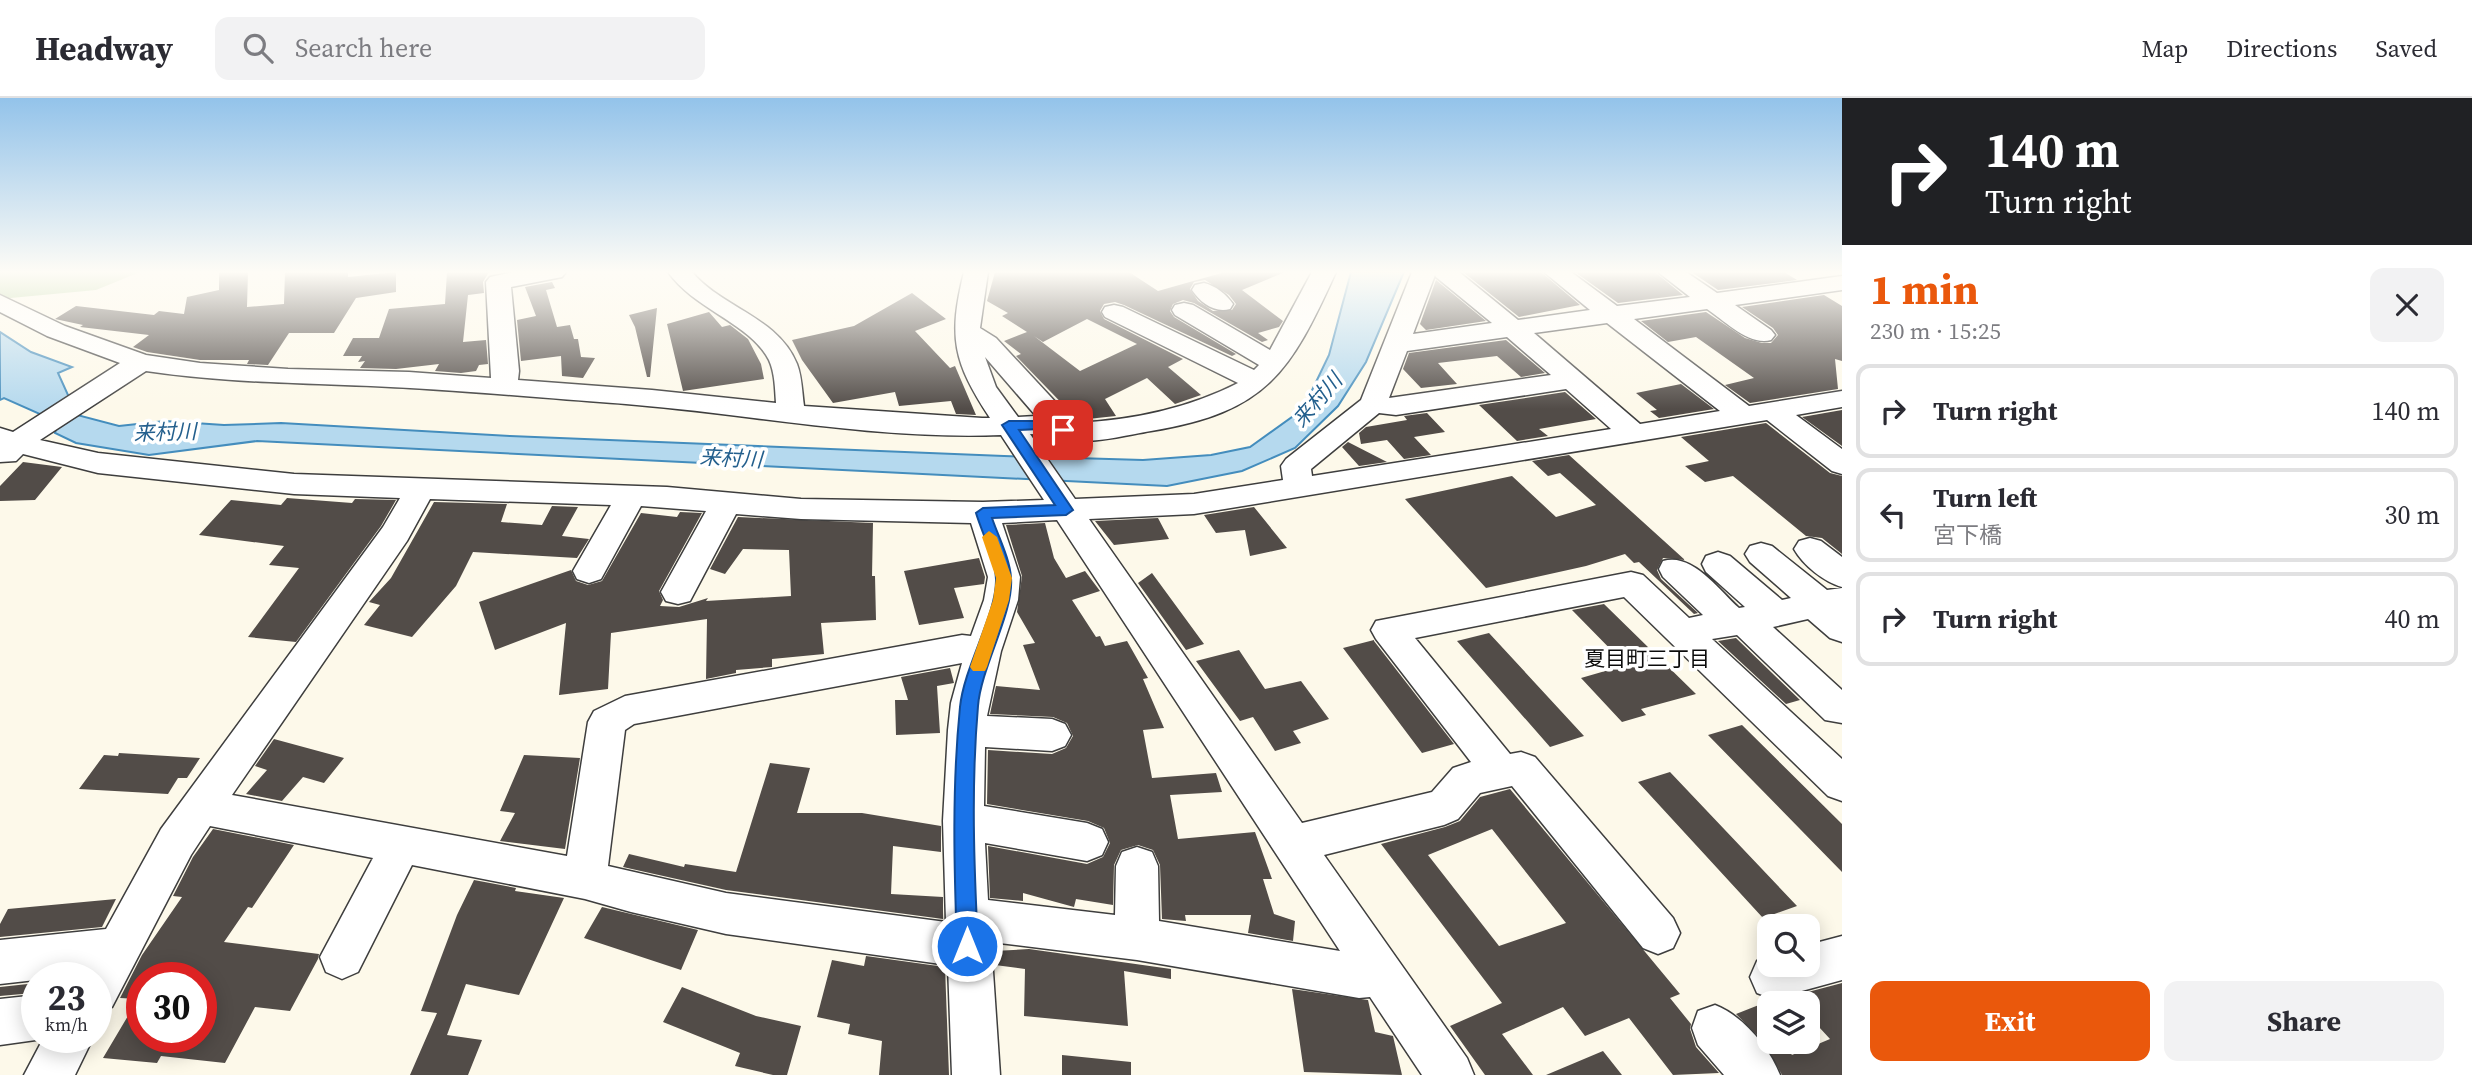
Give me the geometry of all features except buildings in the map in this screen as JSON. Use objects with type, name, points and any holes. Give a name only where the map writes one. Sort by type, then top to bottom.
[{"type":"street","points":[[30,318],[136,365],[275,376],[503,386],[652,398],[791,414],[1013,431],[1040,425],[1063,430],[1095,431],[1176,418],[1216,405],[1265,372],[1289,343],[1302,318]]},
{"type":"street","points":[[501,318],[506,371],[503,386]]},
{"type":"street","points":[[737,318],[757,330],[782,360],[791,414]]},
{"type":"street","points":[[967,318],[965,330],[971,359],[984,387],[1450,1075]]},
{"type":"street","points":[[1126,318],[1265,372]]},
{"type":"street","points":[[1189,318],[1265,372]]},
{"type":"street","points":[[1299,485],[1296,466],[1373,404],[1407,318]]},
{"type":"street","points":[[1500,318],[1634,433]]},
{"type":"street","points":[[1398,344],[1593,318]]},
{"type":"street","points":[[1615,318],[1757,413],[1842,464]]},
{"type":"street","points":[[1737,318],[1762,335]]},
{"type":"street","points":[[965,330],[987,343],[1063,430]]},
{"type":"street","points":[[11,445],[136,365]]},
{"type":"street","points":[[1373,404],[1396,407],[1573,380]]},
{"type":"street","points":[[11,445],[98,463],[294,484],[632,496],[801,509],[983,513],[1063,506],[1194,504],[1299,485],[1504,456],[1842,399]]},
{"type":"street","points":[[112,963],[176,842],[396,533],[420,488]]},
{"type":"street","points":[[589,571],[632,496]]},
{"type":"street","points":[[678,592],[726,502]]},
{"type":"street","points":[[976,1075],[963,821],[967,730],[969,703],[982,651],[1001,600],[1004,578],[983,513]]},
{"type":"street","points":[[1810,549],[1842,575]]},
{"type":"street","points":[[1760,554],[1830,610]]},
{"type":"street","points":[[1718,564],[1751,619]]},
{"type":"street","points":[[1675,569],[1751,619],[1840,708]]},
{"type":"street","points":[[1501,771],[1388,630],[1631,584],[1842,783]]},
{"type":"street","points":[[1684,632],[1751,619],[1830,610]]},
{"type":"street","points":[[585,879],[607,722],[625,711],[962,649],[982,651]]},
{"type":"street","points":[[1780,724],[1840,708]]},
{"type":"street","points":[[967,730],[1052,735]]},
{"type":"street","points":[[1293,844],[1444,807],[1467,780],[1521,769],[1658,933]]},
{"type":"street","points":[[201,807],[585,879],[631,894],[778,921],[1137,939],[1359,976],[1380,973]]},
{"type":"street","points":[[963,821],[1087,842]]},
{"type":"street","points":[[342,957],[401,846]]},
{"type":"street","points":[[1137,939],[1138,866]]},
{"type":"street","points":[[0,962],[120,949]]},
{"type":"street","points":[[1820,964],[1842,958]]},
{"type":"street","points":[[0,1022],[21,1020]]},
{"type":"street","points":[[1715,1028],[1756,1075]]},
{"type":"street","points":[[48,1075],[61,1053]]},
{"type":"water","name":"来村川","points":[[1339,318],[1385,318],[1366,362],[1338,406],[1295,448],[1242,471],[1167,486],[257,441],[149,455],[76,443],[55,433],[58,422],[4,398],[0,400],[0,332],[31,352],[72,367],[58,373],[77,415],[119,426],[165,421],[224,425],[281,423],[510,436],[1143,460],[1211,455],[1250,447],[1303,409],[1329,355]]},
{"type":"slow traffic","points":[[979,667],[982,651],[1001,600],[1004,578],[989,537]]},
{"type":"district","name":"夏目町三丁目","points":[[1647,658]]},
{"type":"route","points":[[967,946],[963,821],[969,703],[982,651],[1001,600],[1004,578],[983,513],[1066,510],[1009,425],[1040,425],[1063,430]]}]
